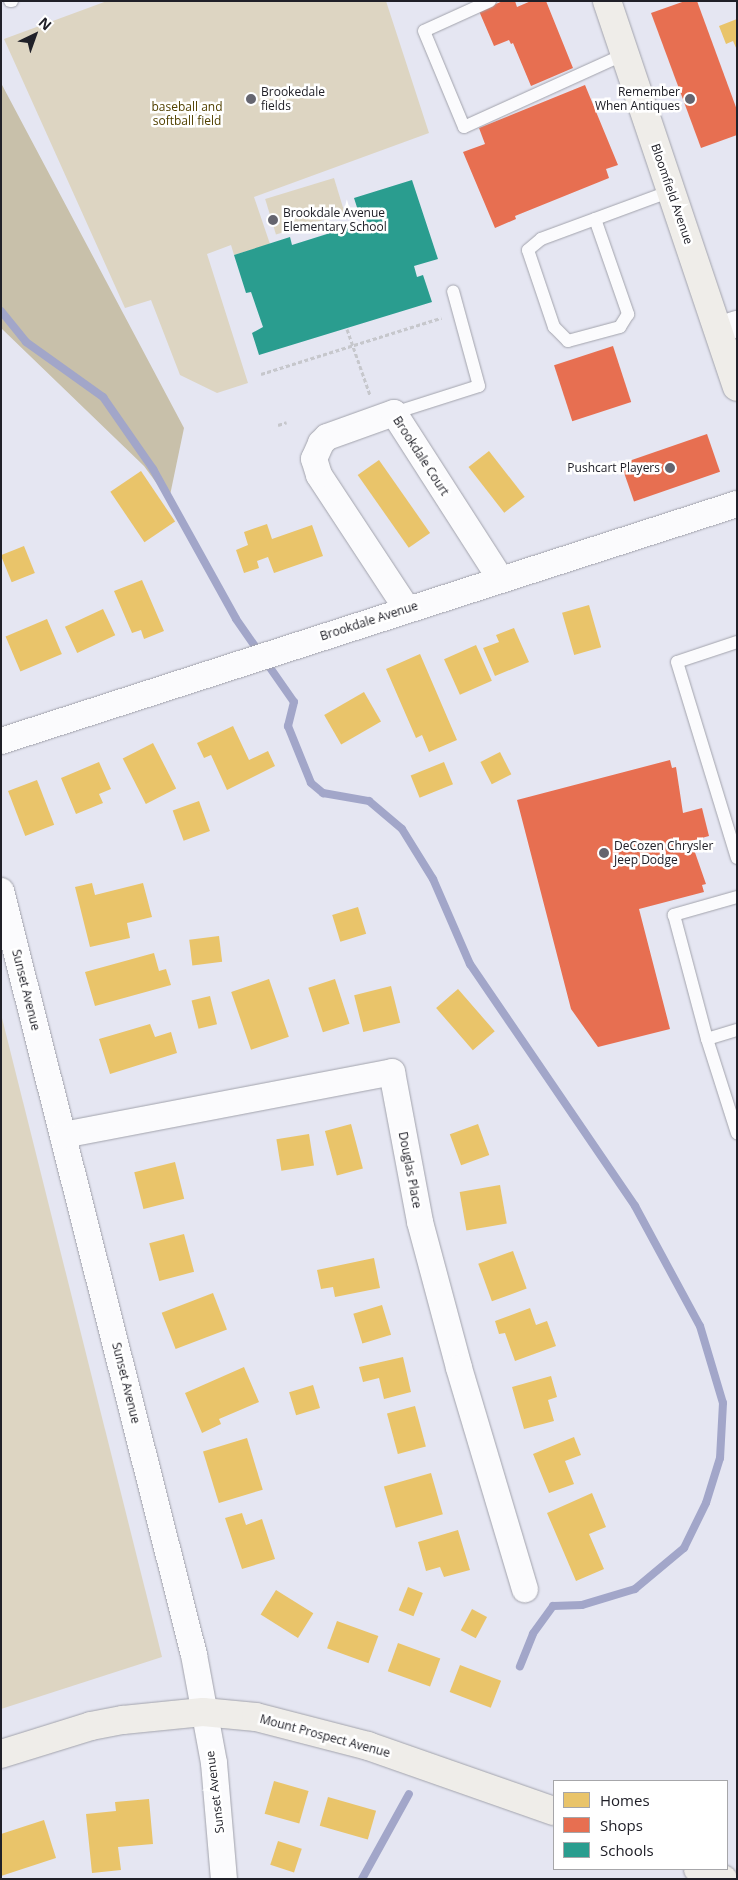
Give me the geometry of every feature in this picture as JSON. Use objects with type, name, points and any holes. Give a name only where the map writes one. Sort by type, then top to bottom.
[{"type":"main road","name":"Bloomfield Avenue","points":[[608,1],[671,191],[727,327],[737,387]]},
{"type":"main road","name":"Mount Prospect Avenue","points":[[1,1754],[90,1726],[202,1712],[256,1717],[368,1746],[553,1811]]},
{"type":"main road","points":[[700,1870],[723,1879]]},
{"type":"street","name":"Brookdale Court","points":[[407,609],[319,475],[314,459],[321,443],[327,437],[394,413],[500,578]]},
{"type":"street","name":"Brookdale Avenue","points":[[1,741],[281,648],[737,504]]},
{"type":"street","name":"Sunset Avenue","points":[[1,891],[194,1655],[202,1712],[214,1763],[224,1879]]},
{"type":"street","name":"Douglas Place","points":[[63,1135],[392,1072],[420,1222],[459,1368],[525,1589]]},
{"type":"lane","points":[[490,1],[424,31],[464,127],[625,54]]},
{"type":"lane","points":[[595,219],[628,314],[620,327],[568,341],[554,327],[528,250],[541,239],[595,219],[671,191]]},
{"type":"lane","points":[[394,413],[479,386],[453,291]]},
{"type":"lane","points":[[737,642],[677,662],[737,858]]},
{"type":"lane","points":[[737,897],[674,916],[707,1039],[737,1133]]},
{"type":"lane","points":[[707,1039],[737,1030]]},
{"type":"path","points":[[261,374],[441,318]]},
{"type":"path","points":[[347,329],[367,386]]},
{"type":"path","points":[[278,425],[287,422]]},
{"type":"green space","name":"baseball and softball field","points":[[107,1],[386,1],[429,133],[254,197],[270,244],[234,255],[231,245],[207,254],[248,383],[217,393],[180,375],[151,300],[125,308],[4,39]]},
{"type":"green space","points":[[334,178],[345,213],[276,234],[265,199]]},
{"type":"green space","points":[[1,1014],[162,1657],[1,1709]]},
{"type":"shaded area","points":[[1,83],[184,428],[169,500],[144,466],[1,328]]},
{"type":"building: Homes","points":[[737,19],[737,50],[733,41],[726,44],[719,26]]},
{"type":"building: Homes","points":[[489,451],[525,497],[504,513],[469,467]]},
{"type":"building: Homes","points":[[379,460],[430,533],[409,548],[358,475]]},
{"type":"building: Homes","points":[[141,471],[175,522],[144,542],[110,492]]},
{"type":"building: Homes","points":[[267,524],[272,539],[312,525],[323,556],[274,573],[268,557],[257,561],[259,568],[244,573],[236,550],[248,545],[244,532]]},
{"type":"building: Homes","points":[[24,546],[35,573],[12,582],[1,555]]},
{"type":"building: Homes","points":[[142,580],[164,631],[144,639],[141,630],[132,633],[114,591]]},
{"type":"building: Homes","points":[[589,605],[601,647],[574,655],[562,613]]},
{"type":"building: Homes","points":[[103,609],[115,635],[77,653],[65,627]]},
{"type":"building: Homes","points":[[47,619],[62,654],[20,672],[6,637]]},
{"type":"building: Homes","points":[[514,628],[529,662],[495,676],[483,648],[499,642],[496,635]]},
{"type":"building: Homes","points":[[476,645],[492,681],[460,695],[444,659]]},
{"type":"building: Homes","points":[[420,654],[457,740],[429,752],[422,735],[416,738],[386,669]]},
{"type":"building: Homes","points":[[364,692],[381,721],[341,744],[324,715]]},
{"type":"building: Homes","points":[[233,726],[249,760],[268,751],[275,766],[227,790],[211,755],[204,758],[197,743]]},
{"type":"building: Homes","points":[[153,743],[176,788],[146,804],[123,758]]},
{"type":"building: Homes","points":[[500,752],[511,774],[492,784],[480,762]]},
{"type":"building: Homes","points":[[99,762],[111,789],[99,794],[103,803],[76,814],[61,778]]},
{"type":"building: Homes","points":[[444,762],[453,784],[420,798],[411,775]]},
{"type":"building: Homes","points":[[37,780],[54,825],[25,836],[8,791]]},
{"type":"building: Homes","points":[[199,801],[210,831],[184,841],[173,811]]},
{"type":"building: Homes","points":[[92,883],[95,895],[143,883],[152,917],[127,923],[130,938],[90,947],[75,887]]},
{"type":"building: Homes","points":[[358,907],[366,934],[340,942],[332,915]]},
{"type":"building: Homes","points":[[219,936],[222,962],[192,965],[189,940]]},
{"type":"building: Homes","points":[[154,953],[159,971],[166,969],[171,985],[95,1006],[85,972]]},
{"type":"building: Homes","points":[[269,979],[289,1037],[251,1050],[231,992]]},
{"type":"building: Homes","points":[[335,979],[350,1024],[323,1032],[308,988]]},
{"type":"building: Homes","points":[[391,986],[400,1023],[363,1032],[354,995]]},
{"type":"building: Homes","points":[[458,989],[495,1031],[473,1050],[436,1008]]},
{"type":"building: Homes","points":[[210,996],[217,1024],[199,1029],[192,1001]]},
{"type":"building: Homes","points":[[150,1024],[155,1037],[171,1032],[177,1053],[110,1074],[99,1039]]},
{"type":"building: Homes","points":[[351,1124],[363,1168],[337,1175],[325,1131]]},
{"type":"building: Homes","points":[[478,1124],[489,1155],[461,1165],[450,1134]]},
{"type":"building: Homes","points":[[309,1134],[314,1166],[281,1171],[276,1139]]},
{"type":"building: Homes","points":[[175,1162],[184,1199],[143,1209],[134,1172]]},
{"type":"building: Homes","points":[[500,1185],[507,1223],[466,1231],[460,1192]]},
{"type":"building: Homes","points":[[184,1234],[194,1272],[159,1281],[149,1243]]},
{"type":"building: Homes","points":[[513,1251],[527,1289],[492,1301],[478,1264]]},
{"type":"building: Homes","points":[[374,1258],[380,1288],[335,1297],[333,1287],[321,1289],[317,1270]]},
{"type":"building: Homes","points":[[213,1293],[227,1329],[176,1349],[162,1313]]},
{"type":"building: Homes","points":[[382,1305],[391,1335],[362,1343],[353,1314]]},
{"type":"building: Homes","points":[[530,1308],[536,1325],[547,1321],[556,1346],[515,1361],[505,1333],[499,1334],[495,1321]]},
{"type":"building: Homes","points":[[403,1357],[411,1392],[384,1399],[379,1378],[363,1382],[359,1367]]},
{"type":"building: Homes","points":[[244,1367],[259,1402],[219,1419],[221,1424],[202,1433],[185,1393]]},
{"type":"building: Homes","points":[[551,1376],[557,1397],[548,1400],[554,1421],[524,1429],[512,1387]]},
{"type":"building: Homes","points":[[313,1385],[320,1408],[296,1415],[289,1392]]},
{"type":"building: Homes","points":[[415,1406],[426,1447],[398,1454],[387,1414]]},
{"type":"building: Homes","points":[[574,1437],[581,1455],[565,1461],[574,1484],[549,1493],[533,1454]]},
{"type":"building: Homes","points":[[247,1438],[263,1490],[219,1503],[203,1451]]},
{"type":"building: Homes","points":[[431,1473],[443,1514],[396,1528],[384,1487]]},
{"type":"building: Homes","points":[[592,1493],[606,1527],[589,1534],[604,1569],[576,1581],[547,1513]]},
{"type":"building: Homes","points":[[242,1513],[246,1525],[262,1519],[275,1559],[242,1569],[225,1518]]},
{"type":"building: Homes","points":[[458,1530],[470,1570],[444,1577],[440,1567],[426,1571],[418,1542]]},
{"type":"building: Homes","points":[[408,1587],[423,1593],[413,1616],[399,1610]]},
{"type":"building: Homes","points":[[276,1590],[313,1613],[298,1638],[261,1615]]},
{"type":"building: Homes","points":[[472,1609],[487,1617],[476,1638],[461,1630]]},
{"type":"building: Homes","points":[[337,1621],[378,1636],[368,1663],[327,1648]]},
{"type":"building: Homes","points":[[398,1643],[440,1658],[430,1687],[388,1671]]},
{"type":"building: Homes","points":[[460,1665],[501,1681],[491,1708],[450,1692]]},
{"type":"building: Homes","points":[[274,1781],[309,1791],[299,1824],[265,1814]]},
{"type":"building: Homes","points":[[328,1797],[376,1811],[368,1840],[320,1826]]},
{"type":"building: Homes","points":[[149,1799],[153,1844],[118,1847],[121,1870],[92,1873],[86,1814],[116,1811],[115,1802]]},
{"type":"building: Homes","points":[[44,1820],[56,1858],[1,1876],[1,1834]]},
{"type":"building: Homes","points":[[278,1841],[302,1849],[294,1873],[270,1865]]},
{"type":"building: Shops","points":[[503,1],[515,1],[517,7],[531,1],[546,1],[573,68],[531,86],[513,43],[511,44],[509,40],[494,46],[479,11]]},
{"type":"building: Shops","points":[[685,1],[697,1],[737,110],[737,135],[701,148],[651,13]]},
{"type":"building: Shops","points":[[585,85],[618,165],[606,169],[609,178],[515,216],[516,219],[495,228],[463,152],[485,144],[479,128]]},
{"type":"building: Shops","points":[[613,346],[631,402],[572,421],[554,365]]},
{"type":"building: Shops","name":"Pushcart Players","points":[[707,434],[720,472],[634,501],[621,464]]},
{"type":"building: Shops","points":[[670,760],[672,768],[676,767],[683,813],[702,808],[709,836],[691,841],[706,884],[702,885],[704,892],[639,909],[670,1029],[598,1047],[571,1009],[517,800]]},
{"type":"building: Schools","name":"Brookdale Avenue Elementary School","points":[[412,180],[438,259],[414,266],[417,277],[423,275],[432,302],[259,355],[252,333],[263,327],[251,292],[246,293],[234,255],[290,237],[292,245],[362,223],[354,198]]},
{"type":"waterway","points":[[1,311],[26,342],[103,397],[153,469],[236,619],[294,702],[288,726],[311,783],[323,793],[369,801],[402,829],[433,879],[470,964],[635,1206],[700,1326],[723,1403],[720,1458],[706,1503],[684,1548],[635,1589],[582,1605],[553,1606],[533,1634],[520,1667]]},
{"type":"waterway","points":[[362,1879],[409,1794]]},
{"type":"place","name":"Brookedale fields","points":[[251,99]]},
{"type":"place","name":"Remember When Antiques","points":[[690,99]]},
{"type":"place","name":"Brookdale Avenue Elementary School","points":[[273,220]]},
{"type":"place","name":"Pushcart Players","points":[[670,468]]},
{"type":"place","name":"DeCozen Chrysler Jeep Dodge","points":[[604,853]]}]
